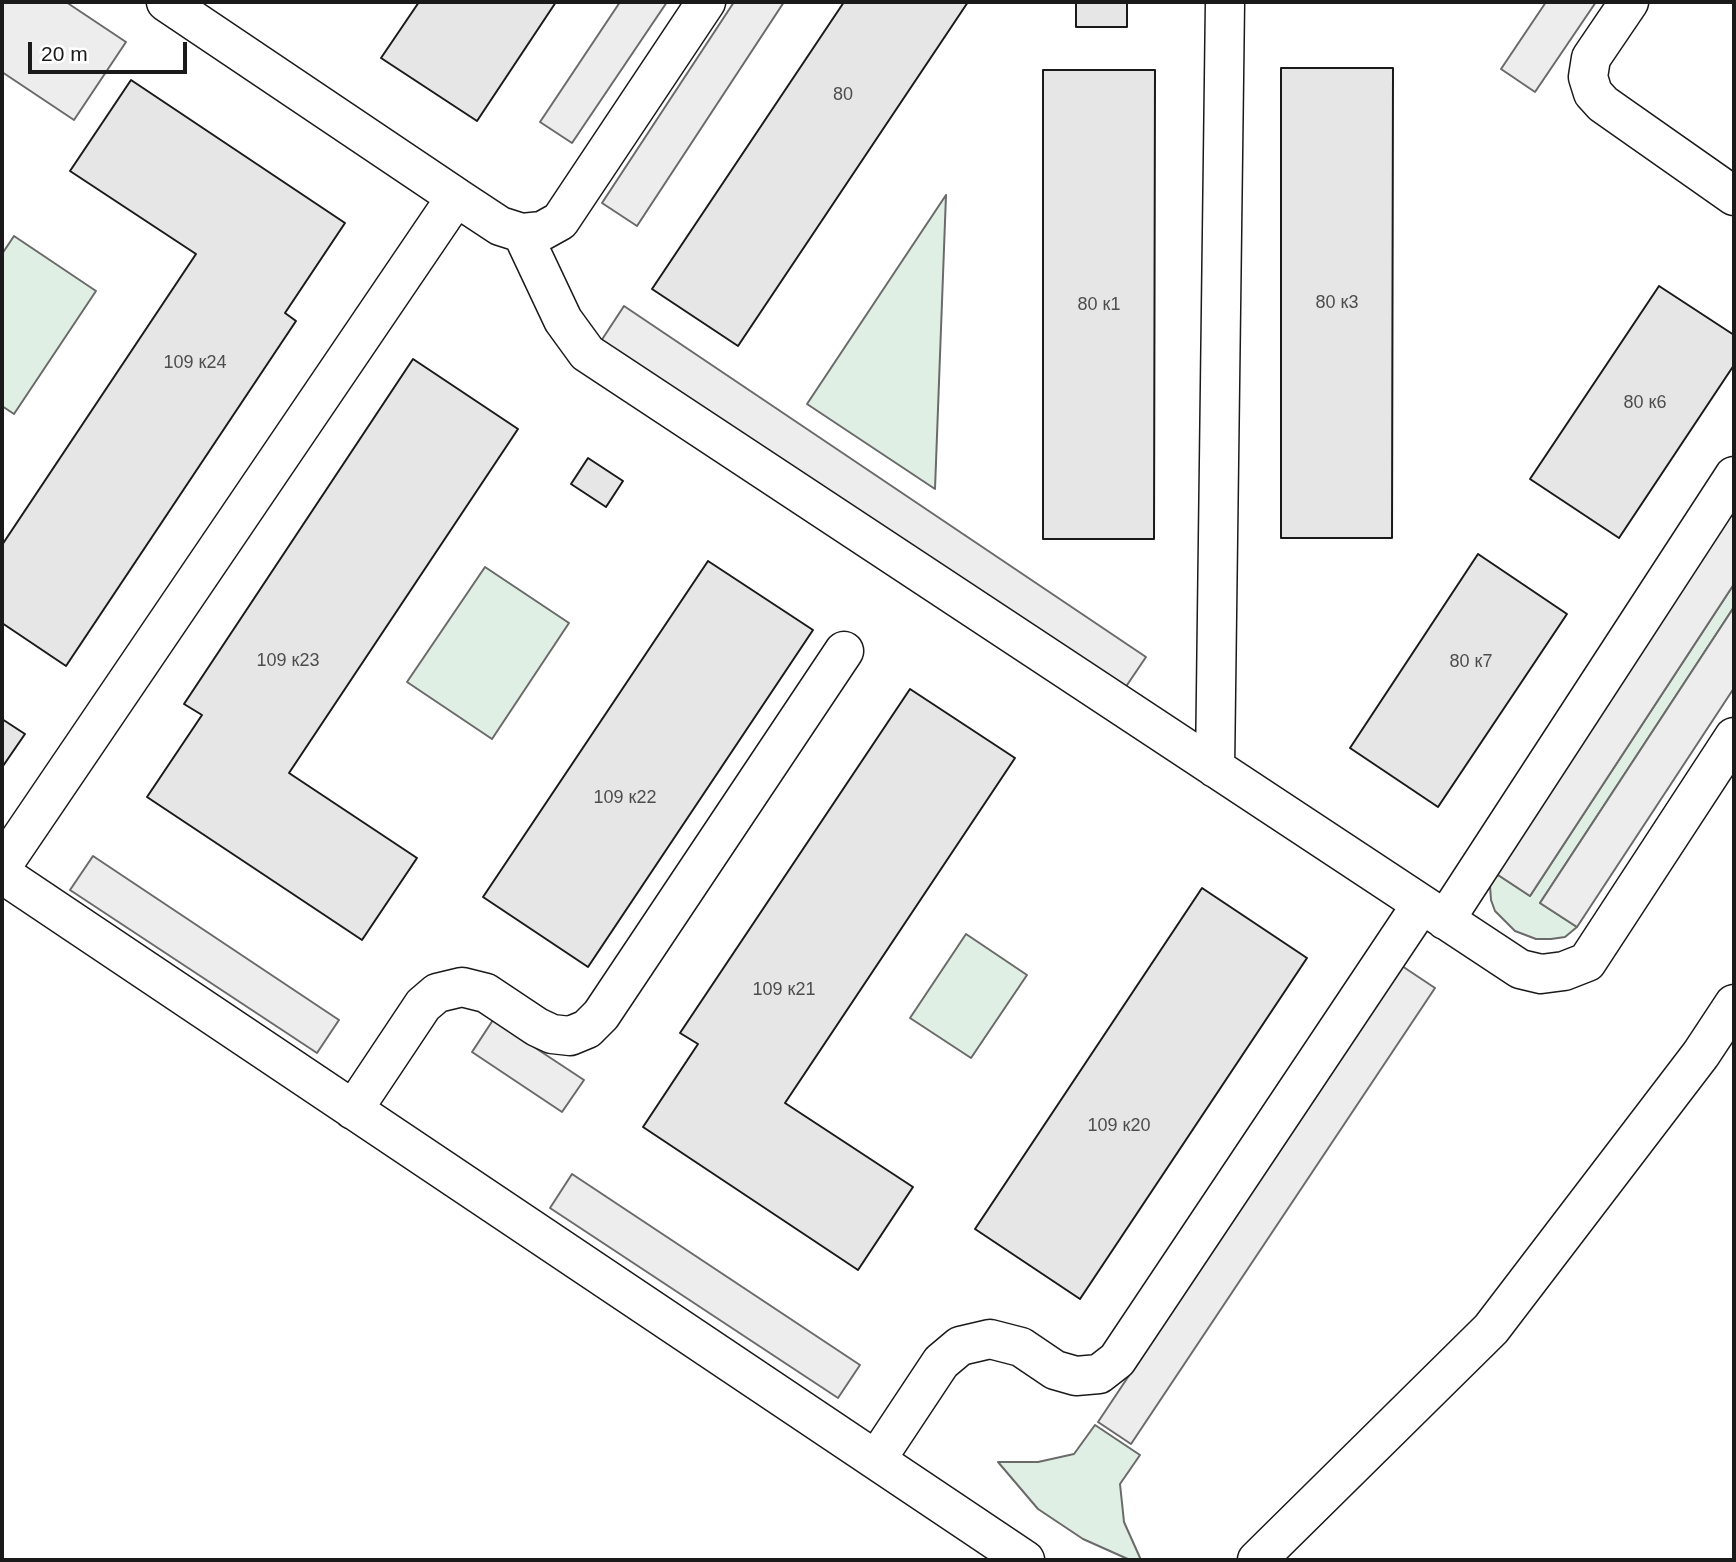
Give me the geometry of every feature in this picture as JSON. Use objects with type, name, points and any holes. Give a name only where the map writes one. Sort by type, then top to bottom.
[{"type":"street","points":[[166,2],[500,226],[522,233],[542,230],[560,221],[706,2]]},
{"type":"street","points":[[1214,768],[1224,2]]},
{"type":"street","points":[[1629,2],[1591,58],[1588,77],[1593,93],[1603,104],[1734,196]]},
{"type":"street","points":[[2,866],[456,197]]},
{"type":"street","points":[[522,233],[563,320],[587,353],[1520,969],[1541,974],[1564,971],[1587,962],[1734,737]]},
{"type":"street","points":[[876,1460],[942,1362],[960,1346],[990,1339],[1021,1347],[1055,1370],[1076,1376],[1099,1374],[1117,1360],[1433,912],[1734,476]]},
{"type":"street","points":[[354,1110],[424,1005],[437,993],[462,987],[486,993],[552,1034],[570,1036],[587,1028],[601,1015],[844,651]]},
{"type":"street","points":[[2,874],[1025,1560]]},
{"type":"street","points":[[1257,1560],[1491,1329],[1701,1054],[1734,1004]]},
{"type":"green space","points":[[946,195],[935,489],[807,404]]},
{"type":"green space","points":[[14,236],[96,291],[14,414],[2,406],[2,254]]},
{"type":"green space","points":[[485,567],[569,623],[492,739],[407,682]]},
{"type":"green space","points":[[1734,584],[1734,607],[1540,903],[1577,927],[1565,937],[1551,939],[1536,939],[1515,931],[1495,911],[1491,900],[1492,871],[1530,896]]},
{"type":"green space","points":[[966,934],[1027,975],[971,1058],[910,1018]]},
{"type":"green space","points":[[1095,1425],[1140,1455],[1120,1484],[1124,1522],[1141,1560],[1130,1560],[1083,1539],[1038,1509],[998,1462],[1038,1462],[1074,1454]]},
{"type":"shaded area","points":[[2,2],[66,2],[126,42],[74,120],[2,72]]},
{"type":"shaded area","points":[[620,2],[667,2],[572,143],[540,122]]},
{"type":"shaded area","points":[[734,2],[784,2],[637,226],[602,203]]},
{"type":"shaded area","points":[[1546,2],[1596,2],[1535,92],[1501,69]]},
{"type":"shaded area","points":[[624,306],[1146,657],[1123,691],[601,341]]},
{"type":"shaded area","points":[[1734,502],[1734,584],[1530,896],[1492,871]]},
{"type":"shaded area","points":[[1734,607],[1734,688],[1577,927],[1540,903]]},
{"type":"shaded area","points":[[93,856],[339,1020],[317,1053],[70,890]]},
{"type":"shaded area","points":[[1402,966],[1435,988],[1131,1444],[1098,1422]]},
{"type":"shaded area","points":[[493,1020],[584,1080],[562,1112],[472,1052]]},
{"type":"shaded area","points":[[572,1174],[860,1365],[838,1398],[550,1208]]},
{"type":"building","points":[[419,2],[556,2],[477,121],[381,58]]},
{"type":"building","points":[[844,2],[968,2],[738,346],[652,289]]},
{"type":"building","points":[[1076,2],[1127,2],[1127,27],[1076,27]]},
{"type":"building","points":[[1281,68],[1393,68],[1392,538],[1281,538]]},
{"type":"building","points":[[1043,70],[1155,70],[1154,539],[1043,539]]},
{"type":"building","points":[[131,80],[345,223],[285,313],[296,321],[66,666],[2,623],[2,545],[196,254],[70,171]]},
{"type":"building","points":[[1659,286],[1734,335],[1734,365],[1619,538],[1530,479]]},
{"type":"building","points":[[413,359],[518,429],[289,773],[417,858],[362,940],[147,797],[202,715],[184,704]]},
{"type":"building","points":[[588,458],[623,481],[606,507],[571,484]]},
{"type":"building","points":[[1478,554],[1567,614],[1438,807],[1350,748]]},
{"type":"building","points":[[708,561],[813,630],[588,967],[483,897]]},
{"type":"building","points":[[910,689],[1015,758],[785,1103],[913,1187],[858,1270],[643,1127],[698,1044],[680,1033]]},
{"type":"building","points":[[2,719],[25,734],[3,766],[2,766]]},
{"type":"building","points":[[1202,888],[1307,958],[1080,1299],[975,1229]]}]
